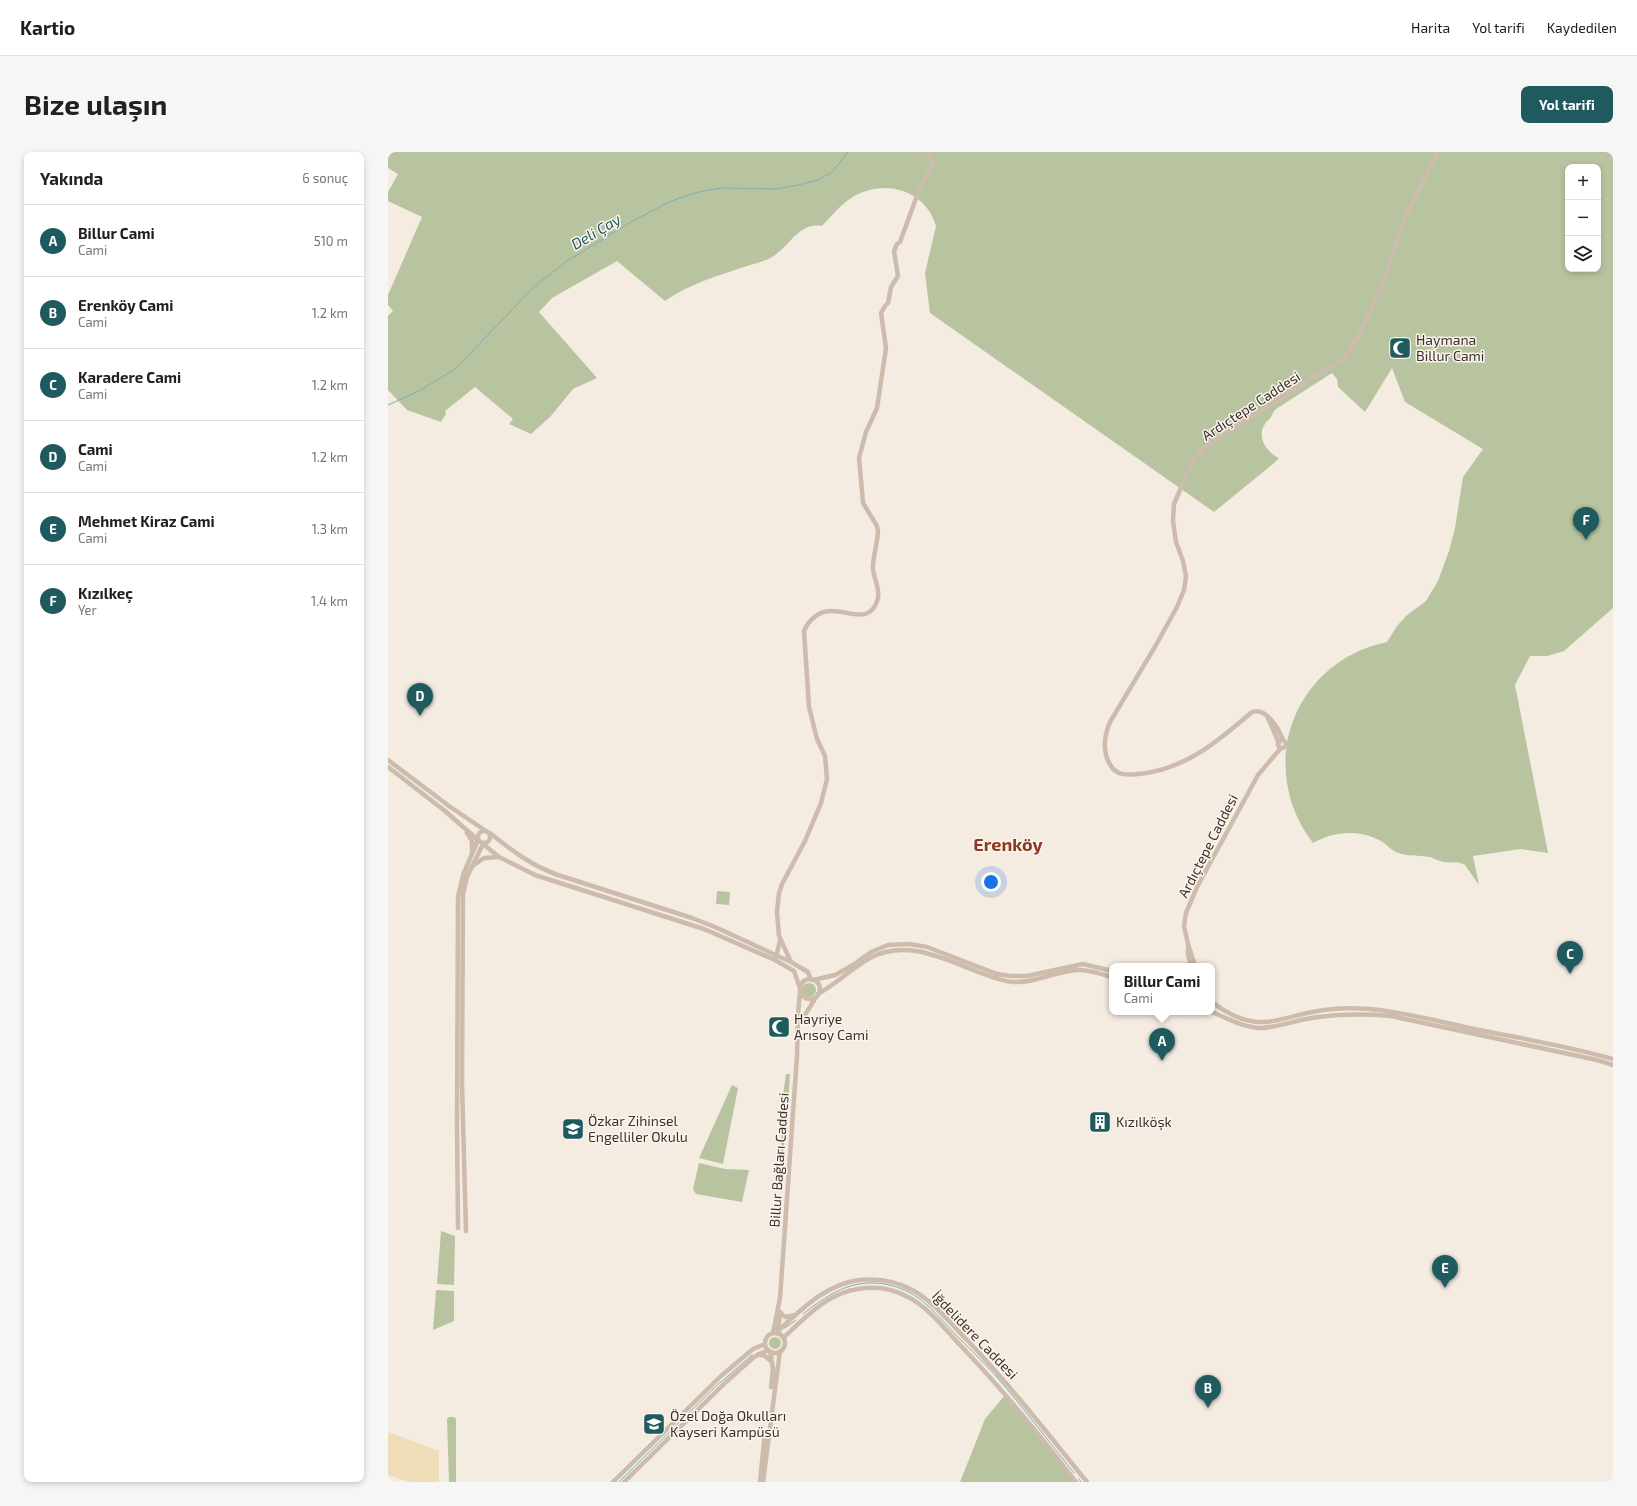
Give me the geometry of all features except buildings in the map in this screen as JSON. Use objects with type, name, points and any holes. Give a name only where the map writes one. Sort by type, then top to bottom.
[{"type":"street","points":[[791,962],[780,940],[777,924],[777,902],[782,884],[805,841],[821,803],[827,779],[825,756],[817,739],[811,716],[804,631],[806,625],[815,616],[831,610],[854,615],[864,614],[875,605],[878,598],[879,589],[873,566],[878,532],[877,526],[863,504],[860,458],[866,432],[877,408],[886,348],[881,313],[888,303],[891,287],[898,276],[894,251],[900,242],[918,193],[934,161],[926,152]]},
{"type":"street","name":"Ardıçtepe Caddesi","points":[[1188,944],[1184,926],[1186,913],[1197,887],[1258,775],[1280,744],[1272,721],[1260,711],[1252,712],[1229,732],[1181,764],[1158,772],[1131,775],[1122,774],[1111,767],[1105,754],[1105,740],[1110,722],[1156,645],[1177,607],[1184,590],[1186,576],[1183,561],[1176,542],[1173,521],[1174,504],[1192,462],[1203,449],[1343,359],[1349,351],[1374,302],[1393,256],[1405,218],[1437,152]]},
{"type":"street","points":[[388,760],[449,806],[488,832],[514,852],[540,868],[692,918],[776,958],[794,971],[801,994],[806,998],[810,999],[817,995],[870,958],[888,951],[904,949],[925,952],[996,978],[1013,982],[1037,981],[1077,970],[1095,972],[1109,976]]},
{"type":"street","points":[[388,767],[499,857],[520,869],[542,878],[704,929],[776,958],[791,962],[808,972],[812,980],[819,986],[817,995],[805,1015],[798,1023]]},
{"type":"street","points":[[461,825],[472,841],[472,857]]},
{"type":"street","points":[[458,1228],[458,897],[463,875],[472,857],[478,836],[480,832],[488,832]]},
{"type":"street","points":[[466,1231],[462,1084],[463,904],[465,885],[472,868],[483,844],[489,842],[491,838],[488,832]]},
{"type":"street","points":[[472,868],[484,858],[499,857]]},
{"type":"street","points":[[776,958],[780,940]]},
{"type":"street","points":[[800,989],[803,982],[835,975],[876,950],[888,945],[909,944],[927,947],[997,974],[1012,976],[1027,976],[1083,964],[1109,970]]},
{"type":"street","points":[[1188,944],[1190,963]]},
{"type":"street","points":[[1188,944],[1194,963]]},
{"type":"street","name":"Billur Bağları Caddesi","points":[[780,1298],[796,1072],[800,989]]},
{"type":"street","points":[[1215,1004],[1236,1017],[1263,1023],[1333,1009],[1380,1009],[1528,1038],[1613,1059]]},
{"type":"street","points":[[1215,1013],[1250,1027],[1261,1028],[1317,1017],[1366,1014],[1391,1016],[1597,1060],[1613,1065]]},
{"type":"street","name":"İğdelidere Caddesi","points":[[776,1333],[801,1310],[830,1290],[851,1281],[871,1279],[885,1280],[897,1283],[913,1290],[939,1310],[994,1368],[1087,1482]]},
{"type":"street","name":"İğdelidere Caddesi","points":[[783,1338],[817,1308],[834,1297],[853,1289],[881,1288],[909,1297],[933,1316],[988,1374],[1076,1482]]},
{"type":"street","points":[[776,1333],[780,1312],[780,1298]]},
{"type":"street","points":[[776,1333],[780,1298]]},
{"type":"street","points":[[801,1310],[802,1321]]},
{"type":"street","points":[[780,1312],[785,1317],[796,1314]]},
{"type":"street","points":[[760,1482],[773,1389],[780,1351],[784,1345],[783,1338],[776,1333]]},
{"type":"street","points":[[763,1482],[773,1389],[772,1362],[765,1344],[766,1338],[776,1333]]},
{"type":"street","points":[[613,1482],[721,1376],[752,1349],[765,1344]]},
{"type":"street","points":[[624,1482],[719,1388],[758,1354],[769,1351],[775,1353],[780,1351]]},
{"type":"street","points":[[758,1354],[766,1356],[772,1362]]},
{"type":"green space","points":[[388,152],[1613,152],[1613,608],[1564,651],[1547,656],[1530,656],[1515,685],[1548,853],[1521,849],[1473,856],[1479,885],[1463,864],[1439,861],[1430,857],[1400,854],[1373,837],[1355,833],[1347,833],[1329,836],[1313,843],[1296,813],[1287,782],[1286,751],[1293,722],[1307,694],[1328,671],[1354,653],[1387,642],[1397,626],[1406,616],[1426,601],[1438,581],[1449,551],[1455,528],[1463,477],[1483,449],[1405,402],[1392,368],[1365,412],[1338,387],[1337,379],[1332,373],[1276,409],[1263,429],[1262,439],[1270,452],[1279,458],[1214,512],[930,313],[925,273],[936,226],[931,214],[924,204],[914,197],[904,191],[880,188],[868,190],[851,198],[822,226],[814,226],[800,231],[778,253],[769,259],[703,281],[665,301],[617,261],[552,298],[539,312],[597,378],[573,389],[550,417],[531,434],[509,424],[513,419],[475,387],[445,411],[446,414],[441,422],[407,410],[388,390],[388,316],[393,311],[388,305],[388,295],[422,217],[388,201],[388,192],[398,174],[388,168]]},
{"type":"green space","points":[[717,891],[730,892],[729,905],[716,904]]},
{"type":"green space","points":[[809,983],[814,985],[816,990],[814,995],[809,997],[804,995],[802,990],[804,985]]},
{"type":"green space","points":[[786,1074],[790,1074],[788,1105],[782,1102]]},
{"type":"green space","points":[[732,1085],[738,1088],[723,1164],[699,1158]]},
{"type":"green space","points":[[783,1113],[787,1115],[782,1167],[780,1166],[780,1163]]},
{"type":"green space","points":[[699,1163],[725,1169],[749,1170],[742,1202],[696,1194],[693,1189]]},
{"type":"green space","points":[[441,1231],[455,1236],[454,1285],[437,1284]]},
{"type":"green space","points":[[436,1290],[454,1291],[454,1321],[433,1330]]},
{"type":"green space","points":[[773,1337],[777,1337],[781,1343],[777,1349],[773,1349],[769,1345],[769,1341]]},
{"type":"green space","points":[[1005,1395],[1075,1482],[960,1482],[985,1419]]},
{"type":"green space","points":[[449,1417],[454,1417],[456,1419],[456,1482],[449,1482],[447,1419]]},
{"type":"sand","points":[[388,1432],[439,1451],[439,1482],[410,1482],[388,1475]]},
{"type":"waterway","name":"Deli Çay","points":[[388,405],[421,390],[455,369],[536,285],[567,261],[631,222],[671,201],[698,192],[721,188],[776,189],[818,180],[832,172],[848,152]]},
{"type":"waterway","points":[[803,1314],[824,1298],[846,1287],[858,1284],[883,1284],[897,1287],[914,1295],[936,1313],[996,1376],[1074,1473]]},
{"type":"waterway","points":[[785,1328],[796,1320]]},
{"type":"waterway","points":[[619,1482],[714,1388],[752,1355]]},
{"type":"place","name":"Haymana Billur Cami","points":[[1400,348]]},
{"type":"place","name":"Kızılkeç","points":[[1586,540]]},
{"type":"place","name":"Cami","points":[[420,716]]},
{"type":"place","name":"Karadere Cami","points":[[1570,974]]},
{"type":"place","name":"Hayriye Arısoy Cami","points":[[779,1027]]},
{"type":"place","name":"Billur Cami","points":[[1162,1061]]},
{"type":"place","name":"Kızılköşk","points":[[1100,1122]]},
{"type":"place","name":"Özkar Zihinsel Engelliler Okulu","points":[[573,1129]]},
{"type":"place","name":"Mehmet Kiraz Cami","points":[[1445,1288]]},
{"type":"place","name":"Erenköy Cami","points":[[1208,1408]]},
{"type":"place","name":"Özel Doğa Okulları Kayseri Kampüsü","points":[[654,1424]]},
{"type":"district","name":"Erenköy","points":[[1008,845]]}]
